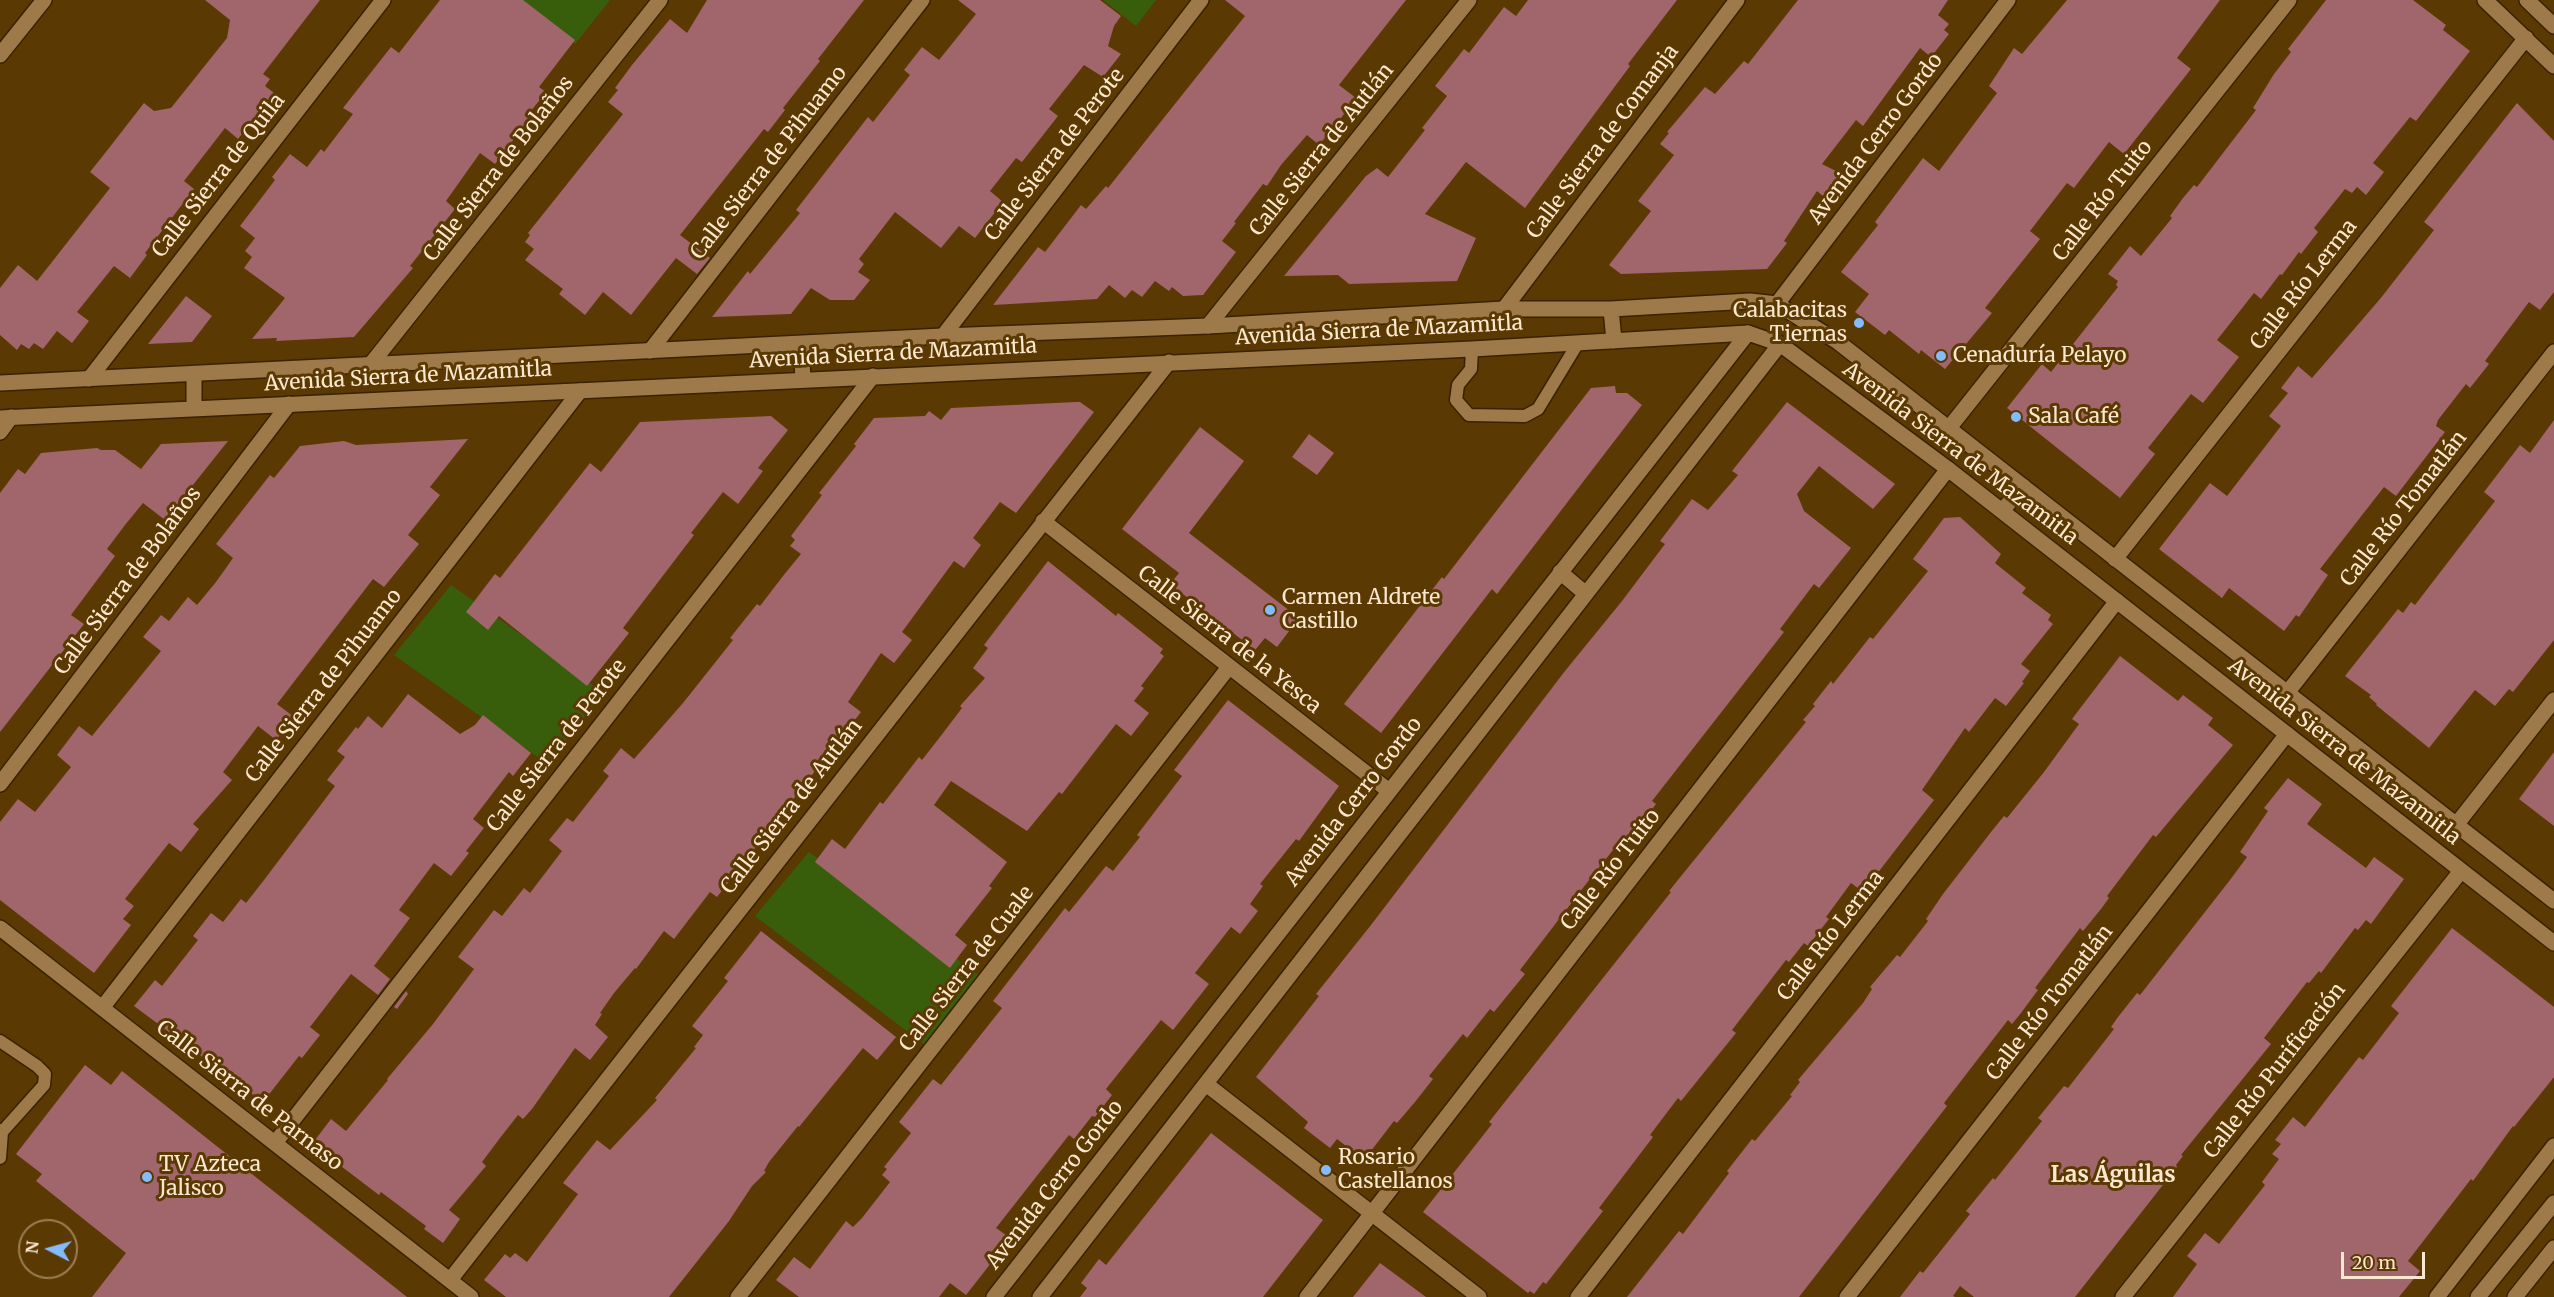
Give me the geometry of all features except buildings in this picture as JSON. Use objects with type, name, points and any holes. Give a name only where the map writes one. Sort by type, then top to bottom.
[{"type":"street","points":[[0,55],[44,0]]},
{"type":"street","name":"Calle Sierra de Quila","points":[[89,379],[382,0]]},
{"type":"street","name":"Calle Sierra de Bolaños","points":[[372,364],[660,0]]},
{"type":"street","name":"Calle Sierra de Pihuamo","points":[[650,351],[922,0]]},
{"type":"street","name":"Calle Sierra de Perote","points":[[943,336],[1201,0]]},
{"type":"street","name":"Calle Sierra de Autlán","points":[[1208,327],[1469,0]]},
{"type":"street","name":"Calle Sierra de Comanja","points":[[1504,309],[1737,0]]},
{"type":"street","name":"Avenida Cerro Gordo","points":[[1777,304],[2008,0]]},
{"type":"street","name":"Calle Río Tuito","points":[[1949,428],[2289,0]]},
{"type":"street","points":[[2485,0],[2554,66]]},
{"type":"street","points":[[2527,0],[2554,26]]},
{"type":"street","name":"Calle Río Lerma","points":[[2115,559],[2526,38]]},
{"type":"street","name":"Avenida Sierra de Mazamitla","points":[[0,383],[943,336],[1208,327],[1504,309],[1611,309],[1750,301],[1777,304],[1838,342],[2554,901]]},
{"type":"street","points":[[1611,309],[1614,340]]},
{"type":"street","name":"Avenida Sierra de Mazamitla","points":[[6,417],[1472,349],[1748,333],[1780,344],[1948,469],[2554,943]]},
{"type":"street","name":"Avenida Cerro Gordo","points":[[994,1297],[1748,333]]},
{"type":"street","points":[[801,344],[803,379]]},
{"type":"street","points":[[1040,1297],[1780,344]]},
{"type":"street","name":"Calle Río Tomatlán","points":[[2287,693],[2554,352]]},
{"type":"street","name":"Calle Sierra de Autlán","points":[[450,1280],[1169,362]]},
{"type":"street","points":[[194,375],[194,408]]},
{"type":"street","name":"Calle Sierra de Perote","points":[[275,1143],[873,376]]},
{"type":"street","name":"Calle Sierra de Pihuamo","points":[[102,1008],[580,391]]},
{"type":"street","name":"Calle Sierra de Bolaños","points":[[0,784],[289,404]]},
{"type":"street","points":[[0,432],[6,417]]},
{"type":"street","name":"Calle Río Tuito","points":[[1307,1297],[1948,469]]},
{"type":"street","points":[[2002,511],[2023,486]]},
{"type":"street","name":"Calle Sierra de la Yesca","points":[[1043,521],[1389,791]]},
{"type":"street","points":[[1560,572],[1586,594]]},
{"type":"street","name":"Calle Río Lerma","points":[[1578,1297],[2117,601]]},
{"type":"street","name":"Calle Sierra de Cuale","points":[[738,1297],[1229,667]]},
{"type":"street","points":[[2456,825],[2554,699]]},
{"type":"street","name":"Calle Río Tomatlán","points":[[1847,1297],[2287,734]]},
{"type":"street","name":"Calle Río Purificación","points":[[2122,1297],[2461,871]]},
{"type":"street","name":"Calle Sierra de Parnaso","points":[[0,928],[471,1297]]},
{"type":"street","points":[[1206,1084],[1479,1297]]},
{"type":"street","points":[[2437,1297],[2554,1146]]},
{"type":"street","points":[[2478,1297],[2554,1203]]},
{"type":"street","points":[[2516,1297],[2554,1248]]},
{"type":"lane","points":[[1472,349],[1471,369],[1458,385],[1456,400],[1469,415],[1525,416],[1538,409],[1578,343]]},
{"type":"lane","points":[[0,1041],[38,1066],[45,1074],[44,1085],[1,1131],[0,1158]]},
{"type":"green space","points":[[520,0],[610,0],[575,44]]},
{"type":"green space","points":[[1103,0],[1156,0],[1136,26]]},
{"type":"green space","points":[[451,585],[604,693],[549,765],[394,655]]},
{"type":"green space","points":[[809,852],[979,975],[925,1045],[755,916]]},
{"type":"place","name":"Calabacitas Tiernas","points":[[1859,323]]},
{"type":"place","name":"Cenaduría Pelayo","points":[[1941,356]]},
{"type":"place","name":"Sala Café","points":[[2016,417]]},
{"type":"place","name":"Carmen Aldrete Castillo","points":[[1270,610]]},
{"type":"place","name":"Rosario Castellanos","points":[[1326,1170]]},
{"type":"place","name":"TV Azteca Jalisco","points":[[147,1177]]},
{"type":"district","name":"Las Águilas","points":[[2113,1176]]}]
